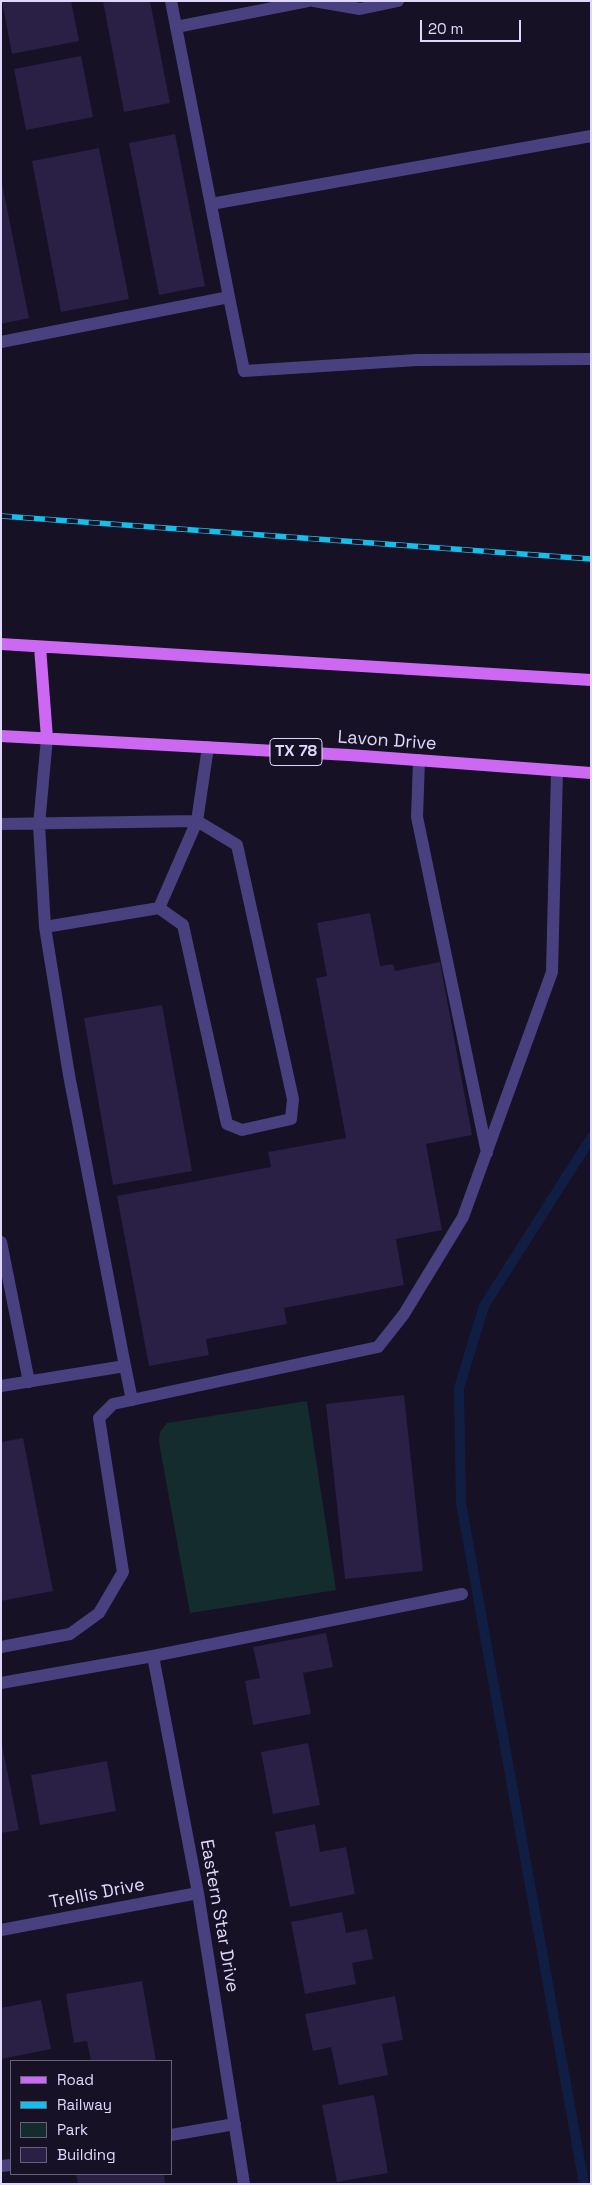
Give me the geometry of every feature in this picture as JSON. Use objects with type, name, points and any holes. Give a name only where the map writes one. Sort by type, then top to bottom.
[{"type":"main road","points":[[1,644],[591,680]]},
{"type":"main road","points":[[40,646],[46,738]]},
{"type":"main road","name":"Lavon Drive","points":[[1,736],[419,760],[591,773]]},
{"type":"street","points":[[172,1],[244,371],[417,360],[591,359]]},
{"type":"street","points":[[176,27],[308,1]]},
{"type":"street","points":[[314,1],[360,10],[398,1]]},
{"type":"street","points":[[211,204],[591,136]]},
{"type":"street","points":[[1,342],[229,297]]},
{"type":"street","points":[[46,738],[39,825],[45,926],[68,1075],[132,1400]]},
{"type":"street","points":[[159,908],[197,821],[208,747]]},
{"type":"street","points":[[419,760],[417,817],[487,1153]]},
{"type":"street","points":[[1,1647],[70,1634],[99,1614],[123,1572],[99,1418],[113,1404],[378,1346],[404,1314],[463,1217],[552,972],[557,771]]},
{"type":"street","points":[[1,824],[39,825],[197,821],[237,845],[293,1099],[291,1120],[242,1130],[227,1124],[183,925],[159,908],[45,926]]},
{"type":"street","points":[[1,1242],[29,1382]]},
{"type":"street","points":[[1,1386],[125,1366]]},
{"type":"street","points":[[1,1683],[153,1656],[462,1594]]},
{"type":"street","name":"Eastern Star Drive","points":[[153,1656],[198,1893],[244,2184]]},
{"type":"street","name":"Trellis Drive","points":[[1,1930],[198,1893]]},
{"type":"street","points":[[172,2135],[235,2124]]},
{"type":"green space","points":[[307,1401],[336,1590],[190,1613],[159,1442],[160,1432],[167,1423]]},
{"type":"building","points":[[2,1],[71,1],[79,41],[12,54]]},
{"type":"building","points":[[103,1],[150,1],[170,103],[124,112]]},
{"type":"building","points":[[81,56],[93,117],[26,130],[14,69]]},
{"type":"building","points":[[175,134],[205,286],[159,295],[129,143]]},
{"type":"building","points":[[99,148],[129,299],[61,312],[32,161]]},
{"type":"building","points":[[1,178],[29,318],[1,324]]},
{"type":"building","points":[[370,913],[380,966],[393,964],[395,971],[440,962],[472,1135],[426,1144],[442,1230],[396,1239],[404,1285],[284,1308],[287,1324],[206,1339],[209,1355],[149,1366],[117,1196],[271,1167],[268,1152],[346,1138],[316,978],[327,976],[317,923]]},
{"type":"building","points":[[162,1005],[192,1171],[113,1185],[84,1018]]},
{"type":"building","points":[[404,1395],[423,1571],[345,1579],[326,1404]]},
{"type":"building","points":[[23,1438],[53,1591],[1,1601],[1,1442]]},
{"type":"building","points":[[326,1633],[333,1667],[303,1673],[311,1714],[253,1725],[245,1681],[260,1678],[253,1647]]},
{"type":"building","points":[[308,1743],[320,1805],[273,1814],[261,1752]]},
{"type":"building","points":[[1,1746],[19,1830],[1,1833]]},
{"type":"building","points":[[107,1761],[116,1811],[40,1825],[31,1775]]},
{"type":"building","points":[[315,1824],[320,1852],[346,1847],[355,1894],[290,1907],[275,1832]]},
{"type":"building","points":[[342,1912],[346,1933],[367,1929],[373,1959],[352,1963],[356,1984],[305,1994],[291,1922]]},
{"type":"building","points":[[142,1981],[156,2060],[91,2060],[87,2041],[74,2043],[66,1994]]},
{"type":"building","points":[[395,1996],[403,2040],[382,2044],[388,2075],[339,2085],[331,2047],[313,2051],[305,2014]]},
{"type":"building","points":[[41,2000],[51,2049],[1,2059],[1,2008]]},
{"type":"building","points":[[374,2095],[388,2173],[337,2182],[322,2105]]},
{"type":"building","points":[[76,2175],[164,2175],[165,2184],[78,2184]]},
{"type":"waterway","points":[[584,2184],[461,1503],[459,1388],[484,1306],[591,1138]]},
{"type":"railway","points":[[1,516],[591,559]]}]
